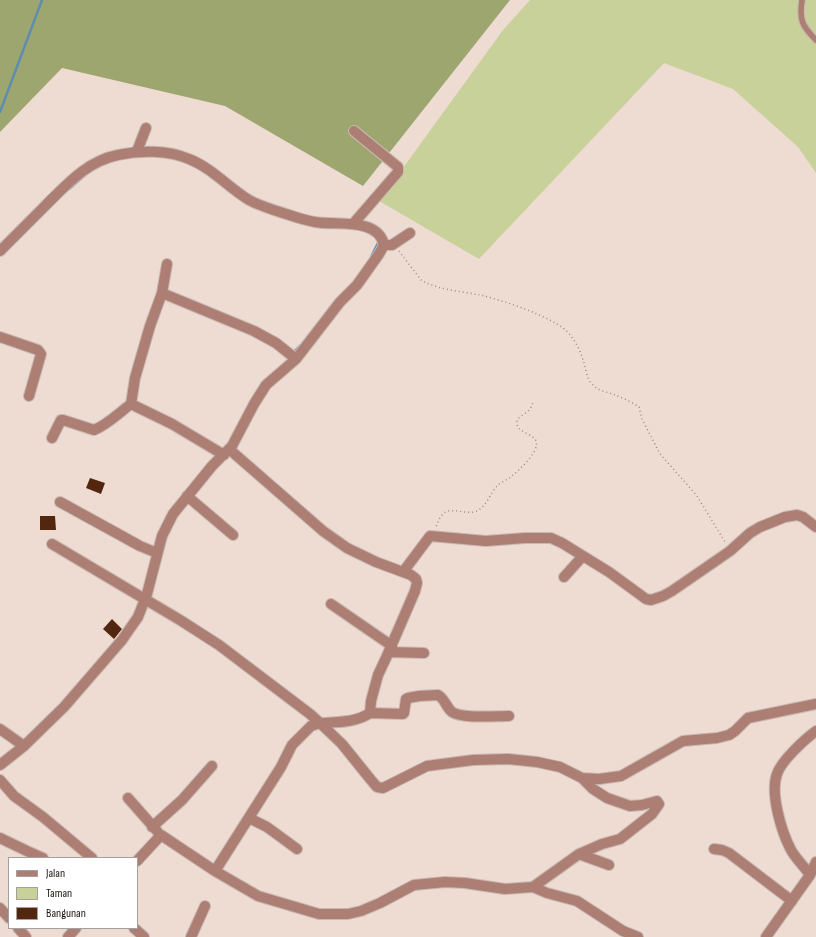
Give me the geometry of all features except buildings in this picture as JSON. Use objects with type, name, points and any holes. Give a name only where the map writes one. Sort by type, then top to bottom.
[{"type":"street","points":[[138,151],[146,128]]},
{"type":"street","points":[[353,224],[398,172],[398,168],[354,131]]},
{"type":"street","points":[[0,251],[76,175],[103,159],[138,151],[167,153],[190,160],[202,166],[248,199],[261,206],[314,222],[353,224],[368,228],[374,231],[388,245]]},
{"type":"street","points":[[0,765],[24,746],[56,715],[92,676],[138,618],[145,600],[162,536],[173,514],[212,466],[232,446],[254,404],[266,385],[296,359],[332,313],[357,285],[379,254],[388,245],[410,233]]},
{"type":"street","points":[[52,438],[61,420],[94,430],[108,422],[131,404],[137,370],[150,326],[162,293],[167,264]]},
{"type":"street","points":[[162,293],[254,331],[276,343],[296,359]]},
{"type":"street","points":[[0,337],[38,350],[41,354],[29,396]]},
{"type":"street","points":[[131,404],[226,452],[346,548],[376,562],[411,575],[416,579],[417,584],[415,591],[378,675],[371,701],[370,713]]},
{"type":"street","points":[[187,496],[233,535]]},
{"type":"street","points":[[60,502],[140,546],[157,553]]},
{"type":"street","points":[[403,572],[430,536],[486,541],[524,538],[551,538],[562,543],[582,557],[615,576],[642,597],[651,600],[672,591],[730,551],[756,530],[785,518],[800,516],[816,527]]},
{"type":"street","points":[[52,544],[180,620],[219,645],[310,714],[342,744],[377,787],[383,788],[427,766],[484,759],[508,759],[537,762],[560,767],[582,778],[593,789],[607,798],[630,806],[642,805],[657,801],[659,804],[652,814],[620,839],[602,844],[579,854],[533,887]]},
{"type":"street","points":[[564,577],[582,557]]},
{"type":"street","points":[[331,604],[390,649],[424,653]]},
{"type":"street","points":[[215,871],[281,767],[292,745],[310,726],[320,723],[344,722],[363,718],[370,713],[403,714],[406,699],[419,696],[438,695],[444,700],[448,708],[460,716],[509,716]]},
{"type":"street","points":[[582,778],[599,779],[621,776],[683,741],[717,738],[729,735],[748,718],[816,704]]},
{"type":"street","points":[[0,729],[24,746]]},
{"type":"street","points":[[810,875],[790,849],[779,817],[775,790],[776,779],[780,767],[803,741],[816,731]]},
{"type":"street","points":[[152,827],[182,800],[212,766]]},
{"type":"street","points":[[0,780],[14,796],[43,817],[91,857]]},
{"type":"street","points":[[128,798],[152,827],[161,835],[215,871],[258,896],[319,914],[348,914],[361,911],[414,885],[445,882],[465,883],[504,889],[533,887],[577,902],[623,931],[638,937]]},
{"type":"street","points":[[249,818],[267,828],[297,849]]},
{"type":"street","points":[[138,860],[161,835]]},
{"type":"street","points":[[0,838],[41,857]]},
{"type":"street","points":[[714,849],[722,850],[729,854],[792,901]]},
{"type":"street","points":[[579,854],[609,865]]},
{"type":"street","points":[[766,937],[810,875],[816,862]]},
{"type":"street","points":[[191,937],[205,906]]},
{"type":"street","points":[[0,908],[8,917]]},
{"type":"street","points":[[19,929],[26,937]]},
{"type":"street","points":[[68,937],[75,929]]},
{"type":"street","points":[[135,929],[144,937]]},
{"type":"lane","points":[[802,0],[801,17],[803,24],[805,29],[816,40]]},
{"type":"path","points":[[388,245],[396,247],[421,280],[434,286],[482,295],[504,302],[558,324],[568,333],[578,346],[590,382],[594,387],[632,402],[640,407],[642,419],[660,454],[697,496],[730,551]]},
{"type":"path","points":[[430,536],[441,516],[446,512],[471,513],[480,509],[498,485],[510,477],[530,458],[536,446],[536,440],[520,430],[517,426],[517,421],[518,418],[530,409],[533,402]]},
{"type":"green space","points":[[0,0],[510,0],[363,186],[225,106],[62,68],[0,132]]},
{"type":"green space","points":[[530,0],[816,0],[816,173],[798,147],[733,89],[664,63],[479,259],[379,201],[503,30]]},
{"type":"waterway","points":[[0,112],[42,0]]},
{"type":"waterway","points":[[69,189],[85,175]]},
{"type":"waterway","points":[[371,257],[378,243]]},
{"type":"waterway","points":[[293,353],[301,345]]}]
